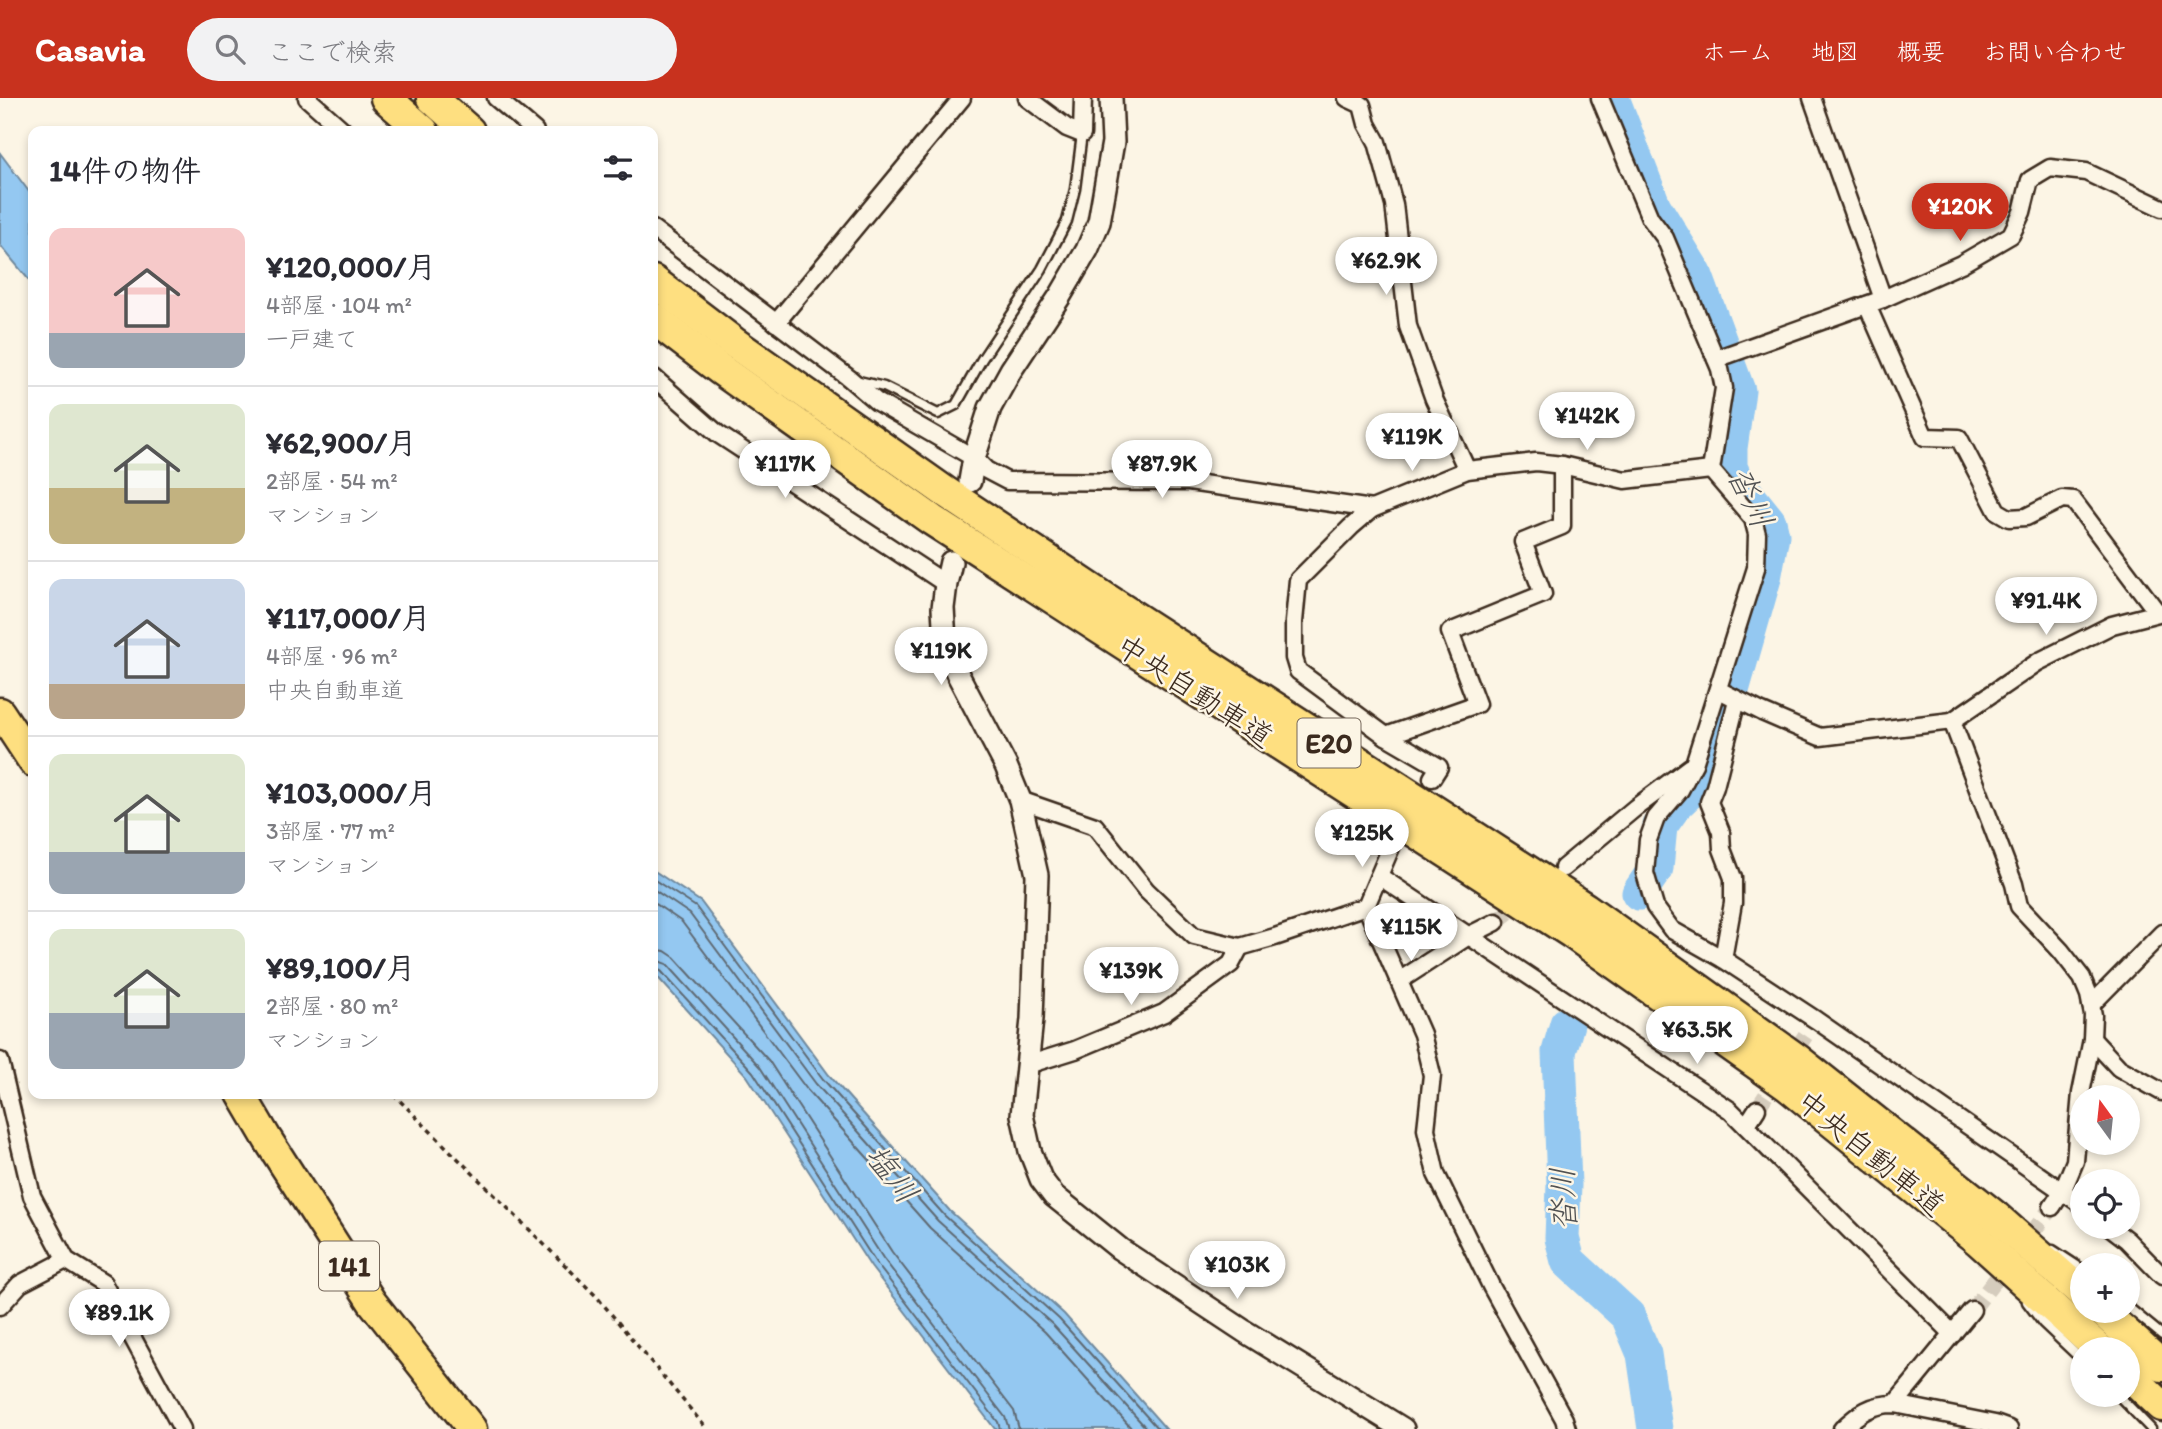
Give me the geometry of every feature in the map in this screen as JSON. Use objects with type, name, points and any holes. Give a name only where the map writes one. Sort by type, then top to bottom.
[{"type":"highway","points":[[386,98],[417,126]]},
{"type":"highway","points":[[432,98],[463,126]]},
{"type":"highway","name":"中央自動車道","points":[[658,285],[733,342],[955,498],[1585,908],[1798,1060],[1996,1217],[2070,1282]]},
{"type":"highway","name":"中央自動車道","points":[[658,322],[721,370],[932,520],[1572,933],[1666,998],[1788,1086],[1979,1241],[2086,1337]]},
{"type":"highway","points":[[0,712],[28,754]]},
{"type":"highway","name":"141","points":[[244,1099],[372,1302],[472,1429]]},
{"type":"highway","points":[[2115,1323],[2162,1366]]},
{"type":"highway","points":[[2140,1385],[2162,1406]]},
{"type":"street","points":[[307,98],[338,126]]},
{"type":"street","points":[[496,98],[515,104],[531,126]]},
{"type":"street","points":[[776,323],[962,98]]},
{"type":"street","points":[[1027,98],[1067,128],[1082,134],[1083,98]]},
{"type":"street","points":[[970,481],[989,408],[1060,296],[1087,250],[1099,222],[1112,142],[1111,98]]},
{"type":"street","points":[[1347,98],[1369,102],[1367,124],[1377,142],[1394,204],[1408,326],[1434,399],[1467,470]]},
{"type":"street","points":[[1600,98],[1644,207],[1665,238],[1716,359],[1724,388],[1711,470],[1753,519],[1757,534],[1756,568],[1694,764],[1680,790],[1656,818],[1648,840],[1645,873],[1655,907],[1672,930],[1723,960],[1811,1026],[2070,1196]]},
{"type":"street","points":[[1812,98],[1882,299]]},
{"type":"street","points":[[1716,359],[1867,305],[1961,264],[2011,234],[2022,212],[2030,180],[2050,168],[2086,172],[2162,208]]},
{"type":"street","points":[[658,233],[877,402],[974,458],[986,470],[1007,481],[1189,482],[1373,509]]},
{"type":"street","points":[[1719,690],[1820,737],[1952,721],[2038,662],[2112,625],[2159,611],[2073,500],[2062,499],[2026,517],[2008,518],[1997,511],[1959,438],[1925,437],[1867,305]]},
{"type":"street","points":[[658,381],[718,434],[946,584]]},
{"type":"street","points":[[1432,778],[1439,767],[1386,736],[1298,671],[1294,657],[1294,622],[1298,580],[1373,509],[1467,470],[1536,462],[1562,465],[1625,480],[1711,470]]},
{"type":"street","points":[[1386,736],[1477,704],[1450,632],[1544,594],[1523,542],[1562,526],[1562,465]]},
{"type":"street","points":[[951,562],[943,608],[945,641],[957,673],[994,739],[1020,800],[1037,875],[1032,1019],[1022,1115],[1030,1151],[1041,1179],[1054,1196],[1120,1249],[1244,1331],[1403,1429]]},
{"type":"street","points":[[1723,960],[1733,903],[1733,878],[1722,849],[1721,832],[1709,802],[1737,700]]},
{"type":"street","points":[[1952,721],[2014,884],[2018,906],[2061,951],[2082,978],[2091,1005],[2092,1039],[2081,1093],[2075,1161],[2063,1190],[2052,1207]]},
{"type":"street","points":[[1699,748],[1727,742]]},
{"type":"street","points":[[1563,868],[1635,808],[1694,764]]},
{"type":"street","points":[[1020,800],[1095,826],[1146,890],[1194,936],[1240,947],[1366,906]]},
{"type":"street","points":[[1392,845],[1366,906],[1422,1034],[1432,1075],[1426,1129],[1436,1174],[1492,1288],[1567,1429]]},
{"type":"street","points":[[1379,876],[1730,1110],[1953,1334]]},
{"type":"street","points":[[1399,981],[1470,935],[1496,922]]},
{"type":"street","points":[[2091,1005],[2162,933]]},
{"type":"street","points":[[1027,1065],[1075,1050],[1164,1013],[1231,964],[1240,947]]},
{"type":"street","points":[[2092,1039],[2119,1068],[2162,1092]]},
{"type":"street","points":[[0,1061],[32,1196],[66,1260],[103,1283],[182,1429]]},
{"type":"street","points":[[1746,1126],[1757,1109]]},
{"type":"street","points":[[2126,1239],[2162,1276]]},
{"type":"street","points":[[0,1306],[20,1284],[66,1260]]},
{"type":"street","points":[[1895,1404],[1972,1310]]},
{"type":"street","points":[[1842,1429],[1860,1412],[1870,1407],[1895,1404],[2009,1429]]},
{"type":"lane","points":[[849,378],[884,387],[938,414],[956,405],[982,359],[1042,269],[1067,220],[1075,189],[1082,134]]},
{"type":"lane","points":[[1996,1217],[2070,1262]]},
{"type":"lane","points":[[1979,1241],[2011,1282]]},
{"type":"lane","points":[[2019,1292],[2043,1323],[2070,1349]]},
{"type":"lane","points":[[2140,1317],[2162,1335]]},
{"type":"lane","points":[[2130,1407],[2151,1429]]},
{"type":"path","points":[[398,1099],[597,1297],[706,1429]]},
{"type":"water","points":[[0,153],[28,190],[28,279],[0,245]]},
{"type":"water","name":"塩川","points":[[658,873],[701,902],[829,1075],[950,1211],[1064,1314],[1166,1429],[995,1429],[871,1267],[747,1076],[658,978]]},
{"type":"waterway","name":"沓川","points":[[1612,98],[1654,207],[1695,274],[1738,391],[1730,467],[1736,481],[1769,522],[1772,535],[1764,578],[1711,764],[1660,826],[1656,868],[1639,893]]},
{"type":"waterway","name":"沓川","points":[[1567,1024],[1559,1052],[1564,1185],[1562,1238],[1568,1261],[1628,1316],[1644,1354],[1655,1429]]},
{"type":"tunnel","points":[[1496,922],[1527,897]]},
{"type":"tunnel","points":[[1757,1109],[1807,1033]]},
{"type":"tunnel","points":[[1972,1310],[2052,1207]]}]
